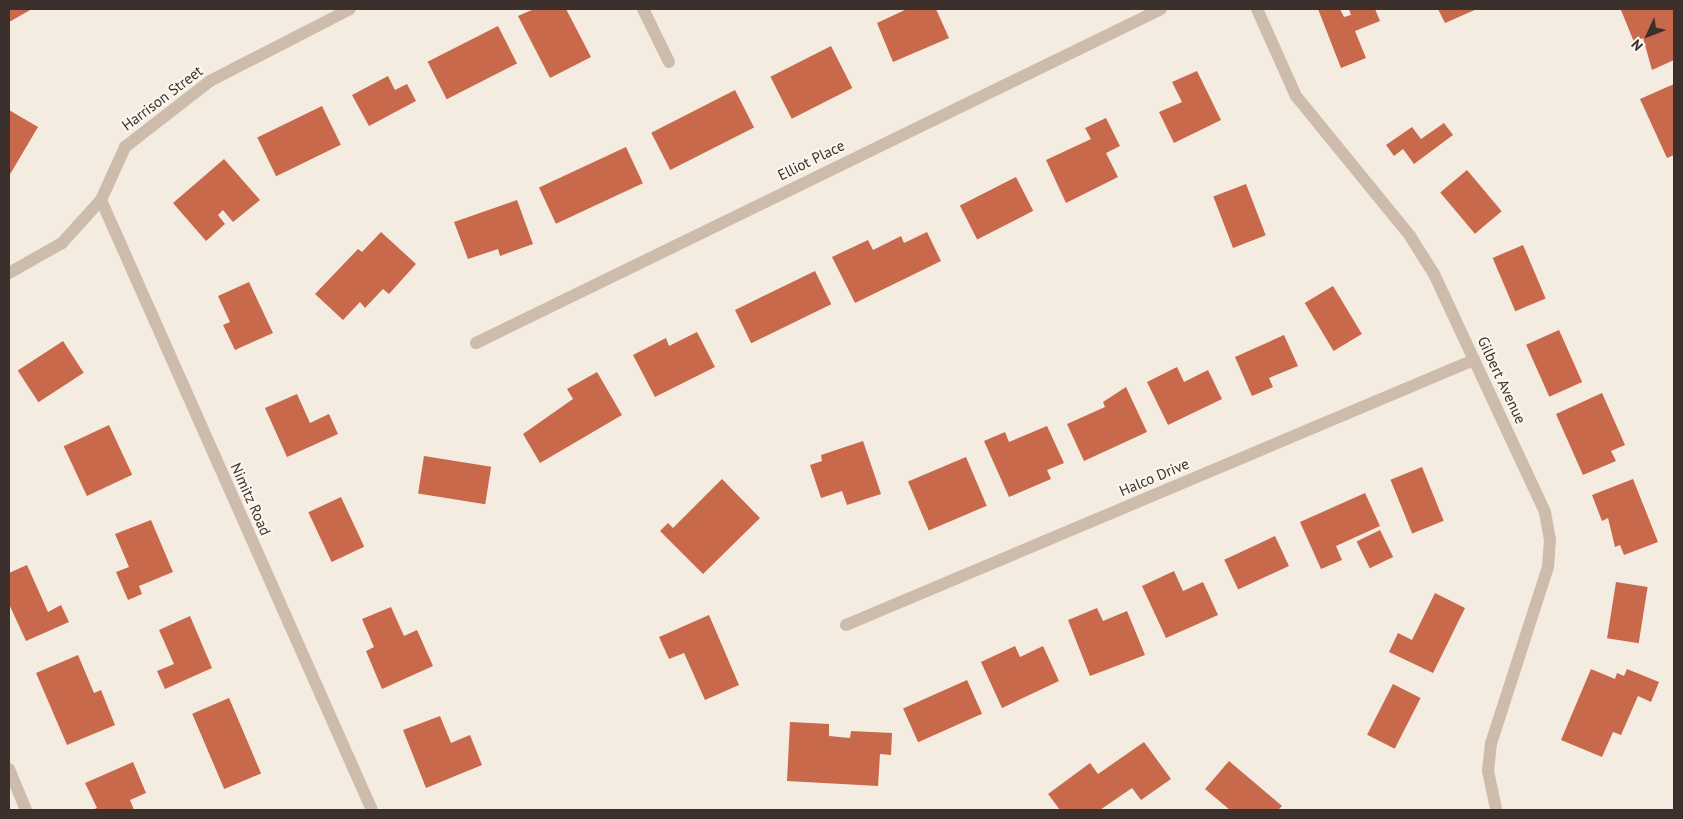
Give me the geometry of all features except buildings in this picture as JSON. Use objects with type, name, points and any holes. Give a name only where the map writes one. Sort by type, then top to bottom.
[{"type":"street","name":"Harrison Street","points":[[9,273],[62,243],[101,200],[124,147],[210,81],[350,9]]},
{"type":"street","points":[[644,9],[669,62]]},
{"type":"street","name":"Elliot Place","points":[[476,343],[1161,9]]},
{"type":"street","name":"Gilbert Avenue","points":[[1257,9],[1296,96],[1410,236],[1434,274],[1545,512],[1550,539],[1548,567],[1490,743],[1488,771],[1496,810]]},
{"type":"street","name":"Nimitz Road","points":[[101,200],[372,810]]},
{"type":"street","name":"Halco Drive","points":[[846,625],[1474,360]]},
{"type":"street","points":[[9,769],[26,810]]}]
